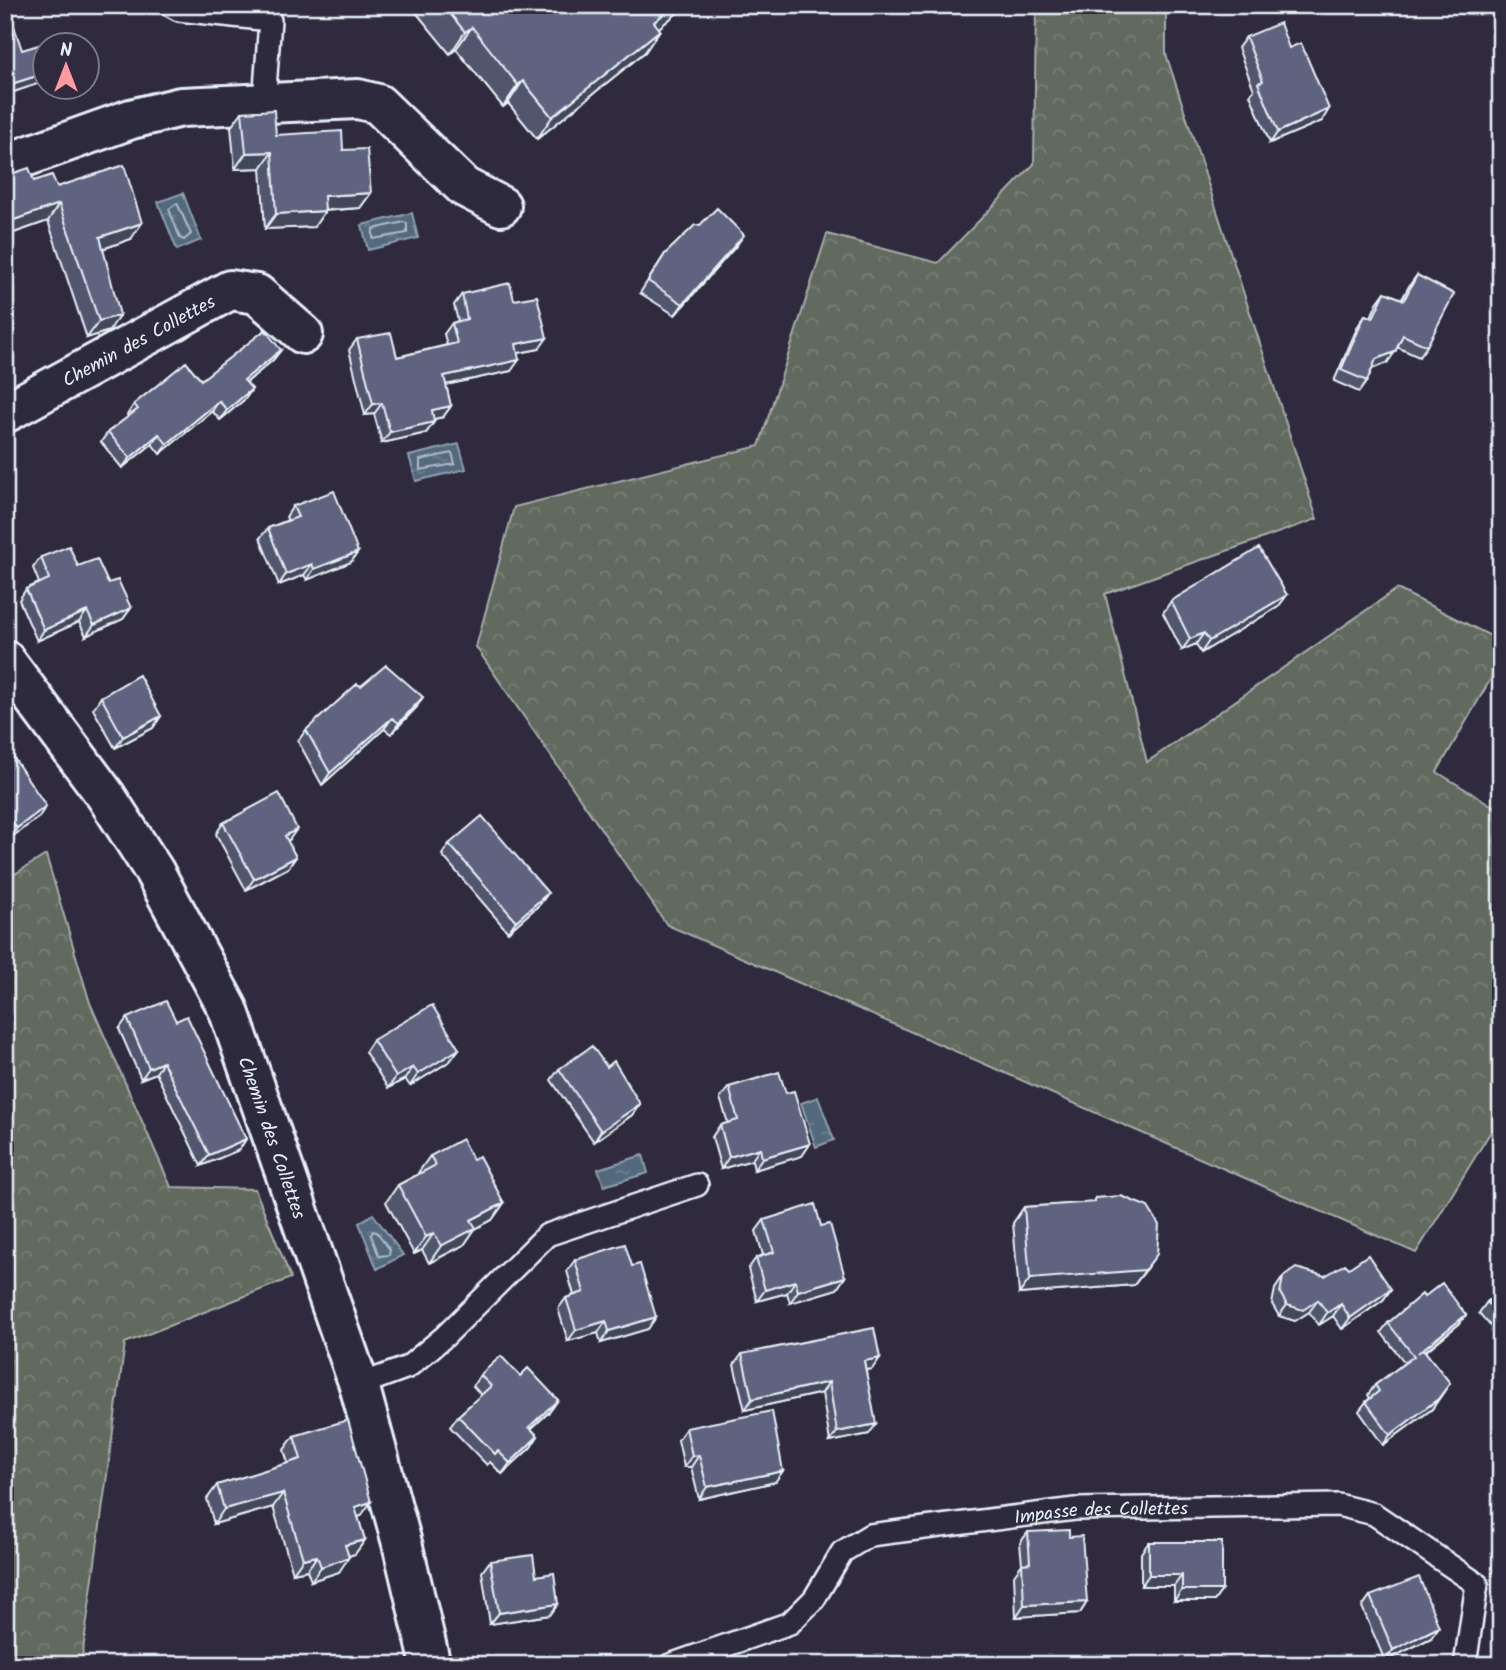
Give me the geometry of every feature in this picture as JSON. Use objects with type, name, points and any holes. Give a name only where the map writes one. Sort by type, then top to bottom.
[{"type":"street","points":[[5,164],[131,119],[181,107],[358,99],[378,104],[464,187],[501,206]]},
{"type":"street","name":"Chemin des Collettes","points":[[5,413],[230,290],[257,294],[303,334]]},
{"type":"street","name":"Chemin des Collettes","points":[[5,660],[106,796],[155,871],[228,1009],[359,1385],[403,1547],[431,1665]]},
{"type":"lane","points":[[170,5],[179,10],[270,20],[264,103]]},
{"type":"lane","points":[[359,1385],[408,1367],[445,1336],[547,1236],[697,1185]]},
{"type":"lane","name":"Impasse des Collettes","points":[[670,1665],[790,1623],[814,1599],[842,1552],[870,1535],[1075,1509],[1338,1505],[1374,1514],[1477,1584],[1465,1665]]},
{"type":"green space","points":[[1036,5],[1166,5],[1166,54],[1317,519],[1105,594],[1147,762],[1397,589],[1501,641],[1501,661],[1437,772],[1501,811],[1501,1115],[1416,1253],[667,925],[476,647],[514,507],[759,446],[827,234],[938,263],[1034,164]]},
{"type":"green space","points":[[46,855],[90,1003],[171,1187],[255,1189],[291,1278],[125,1343],[81,1665],[5,1665],[5,880]]},
{"type":"water","points":[[183,193],[201,240],[177,250],[158,202]]},
{"type":"water","points":[[412,213],[418,238],[368,250],[362,225]]},
{"type":"water","points":[[459,444],[466,469],[416,481],[409,456]]},
{"type":"water","points":[[818,1097],[834,1140],[816,1147],[801,1103]]},
{"type":"water","points":[[643,1155],[648,1173],[604,1186],[598,1169]]},
{"type":"water","points":[[373,1214],[403,1255],[377,1269],[359,1223]]},
{"type":"building","points":[[443,5],[675,5],[654,22],[660,30],[552,117],[523,81],[518,85],[472,27],[465,32]]},
{"type":"building","points":[[12,20],[22,50],[32,47],[32,77],[5,86],[5,22]]},
{"type":"building","points":[[1280,23],[1289,48],[1301,43],[1329,109],[1278,132],[1258,83],[1263,81],[1246,37]]},
{"type":"building","points":[[274,110],[276,135],[342,131],[343,150],[367,149],[371,193],[324,196],[325,211],[276,214],[272,152],[246,153],[242,112]]},
{"type":"building","points":[[124,165],[142,223],[100,237],[120,315],[99,321],[59,204],[14,220],[5,203],[5,176],[29,168],[34,181],[52,175],[57,187]]},
{"type":"building","points":[[717,208],[744,235],[683,304],[648,281],[665,254]]},
{"type":"building","points":[[1417,275],[1454,294],[1427,346],[1403,335],[1395,352],[1376,359],[1367,381],[1341,370],[1365,315],[1373,318],[1385,292],[1404,300]]},
{"type":"building","points":[[510,283],[514,300],[537,296],[547,338],[516,344],[519,360],[444,376],[451,406],[432,410],[434,422],[390,432],[382,403],[373,404],[357,339],[391,333],[397,357],[457,343],[452,323],[467,319],[462,294]]},
{"type":"building","points":[[265,330],[281,350],[244,380],[252,389],[227,410],[219,401],[167,444],[159,434],[130,458],[108,432],[138,409],[134,404],[186,362],[201,380]]},
{"type":"building","points":[[334,491],[358,552],[314,569],[312,564],[286,574],[268,528],[298,517],[293,506]]},
{"type":"building","points":[[69,546],[78,566],[97,559],[108,583],[118,580],[131,608],[94,625],[87,611],[44,630],[26,589],[49,579],[41,557]]},
{"type":"building","points":[[1259,548],[1287,595],[1209,641],[1204,633],[1190,639],[1171,601]]},
{"type":"building","points":[[386,665],[423,697],[399,723],[392,718],[330,773],[306,730],[357,684],[361,686]]},
{"type":"building","points":[[139,675],[161,716],[123,737],[101,697]]},
{"type":"building","points":[[5,745],[46,806],[17,828],[5,813]]},
{"type":"building","points":[[279,793],[297,829],[285,836],[296,857],[254,879],[223,823]]},
{"type":"building","points":[[482,816],[548,893],[516,921],[449,844]]},
{"type":"building","points":[[166,1001],[176,1021],[187,1016],[246,1139],[209,1155],[163,1062],[149,1068],[127,1018]]},
{"type":"building","points":[[432,1005],[459,1049],[418,1074],[413,1067],[396,1077],[373,1040]]},
{"type":"building","points":[[592,1046],[607,1067],[614,1061],[640,1104],[601,1131],[559,1069]]},
{"type":"building","points":[[779,1072],[786,1093],[794,1091],[810,1144],[762,1158],[760,1148],[729,1157],[720,1125],[738,1120],[729,1087]]},
{"type":"building","points":[[462,1139],[473,1160],[479,1156],[504,1203],[471,1220],[476,1228],[441,1246],[434,1233],[426,1237],[398,1185],[436,1165],[430,1156]]},
{"type":"building","points":[[1121,1196],[1148,1207],[1159,1225],[1157,1254],[1145,1270],[1030,1279],[1024,1207],[1095,1202],[1095,1198]]},
{"type":"building","points":[[815,1204],[821,1226],[830,1224],[845,1277],[798,1291],[795,1281],[765,1290],[756,1258],[774,1252],[764,1220]]},
{"type":"building","points":[[625,1244],[632,1266],[640,1264],[656,1317],[609,1331],[606,1321],[576,1330],[566,1298],[584,1292],[575,1260]]},
{"type":"building","points":[[1368,1255],[1391,1289],[1350,1318],[1341,1304],[1327,1313],[1318,1300],[1303,1310],[1287,1305],[1280,1293],[1283,1277],[1296,1268],[1325,1276],[1345,1264],[1349,1268]]},
{"type":"building","points":[[1442,1283],[1466,1315],[1423,1349],[1450,1383],[1438,1399],[1390,1435],[1366,1402],[1379,1391],[1375,1385],[1414,1356],[1388,1323],[1422,1294],[1424,1297]]},
{"type":"building","points":[[1501,1290],[1501,1317],[1487,1302]]},
{"type":"building","points":[[874,1328],[880,1358],[864,1361],[876,1424],[837,1432],[829,1382],[752,1399],[742,1354]]},
{"type":"building","points":[[501,1356],[520,1376],[528,1368],[558,1400],[529,1427],[538,1436],[510,1463],[498,1451],[495,1454],[458,1416],[491,1386],[480,1375]]},
{"type":"building","points":[[772,1411],[783,1471],[707,1487],[699,1455],[692,1456],[686,1428]]},
{"type":"building","points":[[348,1420],[371,1502],[355,1507],[365,1540],[345,1545],[349,1557],[321,1567],[317,1556],[303,1559],[283,1493],[224,1509],[217,1485],[301,1459],[294,1436]]},
{"type":"building","points":[[1069,1530],[1069,1537],[1082,1536],[1087,1602],[1024,1605],[1022,1564],[1030,1563],[1028,1532]]},
{"type":"building","points":[[1149,1542],[1222,1542],[1222,1590],[1182,1590],[1182,1575],[1149,1575]]},
{"type":"building","points":[[533,1555],[536,1576],[554,1573],[558,1604],[499,1613],[490,1561]]},
{"type":"building","points":[[1419,1577],[1439,1627],[1393,1650],[1370,1596]]}]
